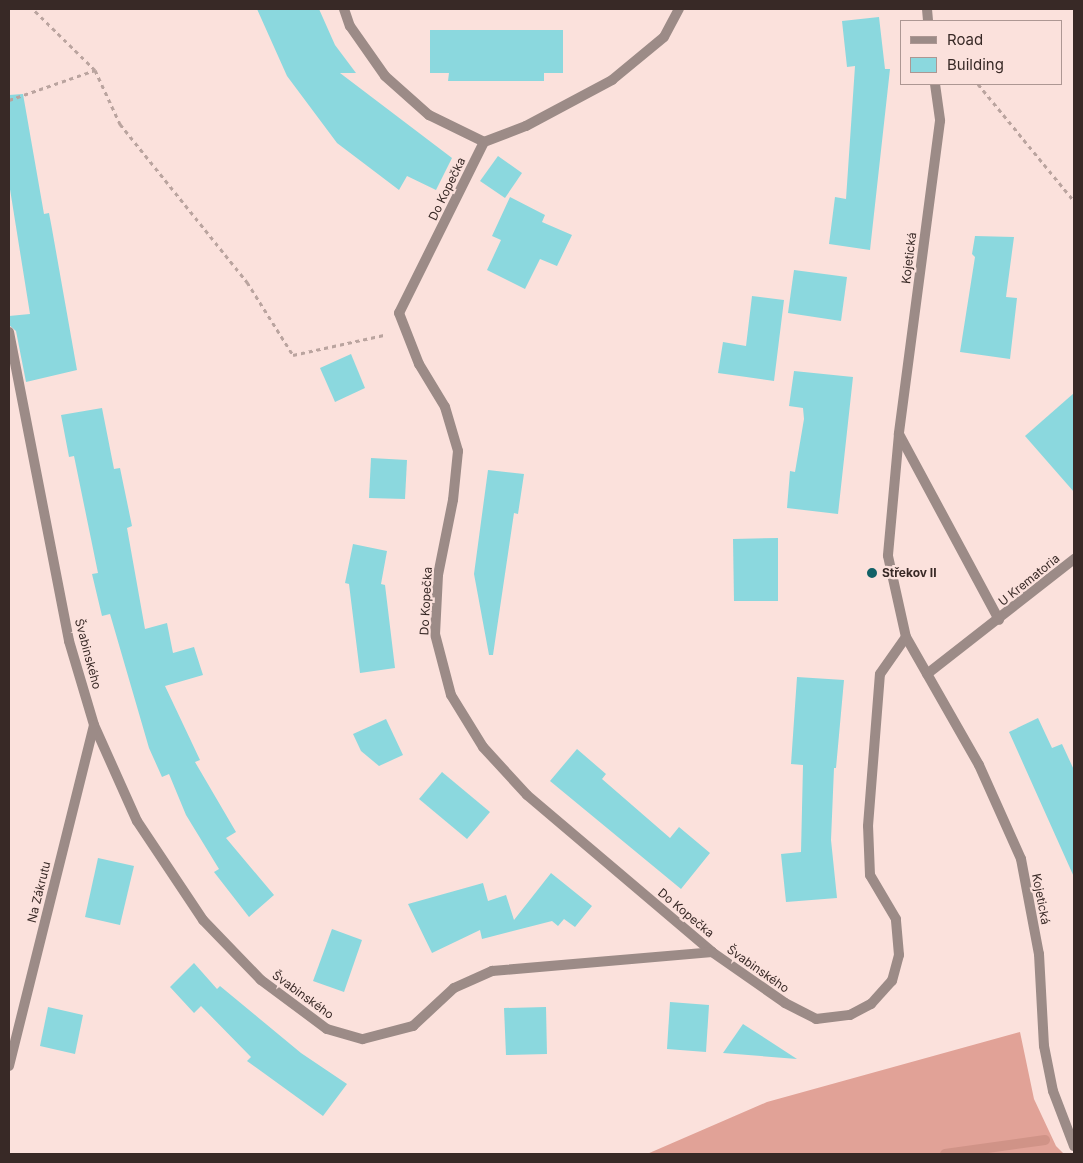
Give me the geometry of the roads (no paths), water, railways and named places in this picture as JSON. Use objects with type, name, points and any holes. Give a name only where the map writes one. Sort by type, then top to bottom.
[{"type":"street","points":[[344,9],[350,26],[385,76],[429,115],[484,142],[526,126],[612,80],[664,38],[679,9]]},
{"type":"street","name":"Kojetická","points":[[935,85],[940,121],[899,434],[888,556],[906,637],[978,765],[1020,860],[1039,954],[1044,1046],[1053,1092],[1074,1146]]},
{"type":"street","name":"Do Kopečka","points":[[484,142],[399,313],[419,364],[445,407],[458,451],[453,500],[438,575],[435,634],[451,695],[483,748],[527,795],[712,952]]},
{"type":"street","name":"Švabinského","points":[[9,332],[70,640],[94,725],[137,821],[203,920],[262,980],[327,1029],[363,1039],[413,1026],[454,988],[492,972],[712,952],[785,1003],[816,1019],[850,1015],[871,1004],[892,981],[898,955],[896,919],[870,875],[868,826],[880,674],[906,637]]},
{"type":"street","points":[[899,434],[1000,620],[927,674]]},
{"type":"street","name":"U Krematoria","points":[[1000,620],[1074,559]]},
{"type":"street","name":"Na Zákrutu","points":[[9,1066],[94,725]]},
{"type":"waterway","points":[[945,1154],[1045,1140]]},
{"type":"place","name":"Střekov II","points":[[872,573]]}]
